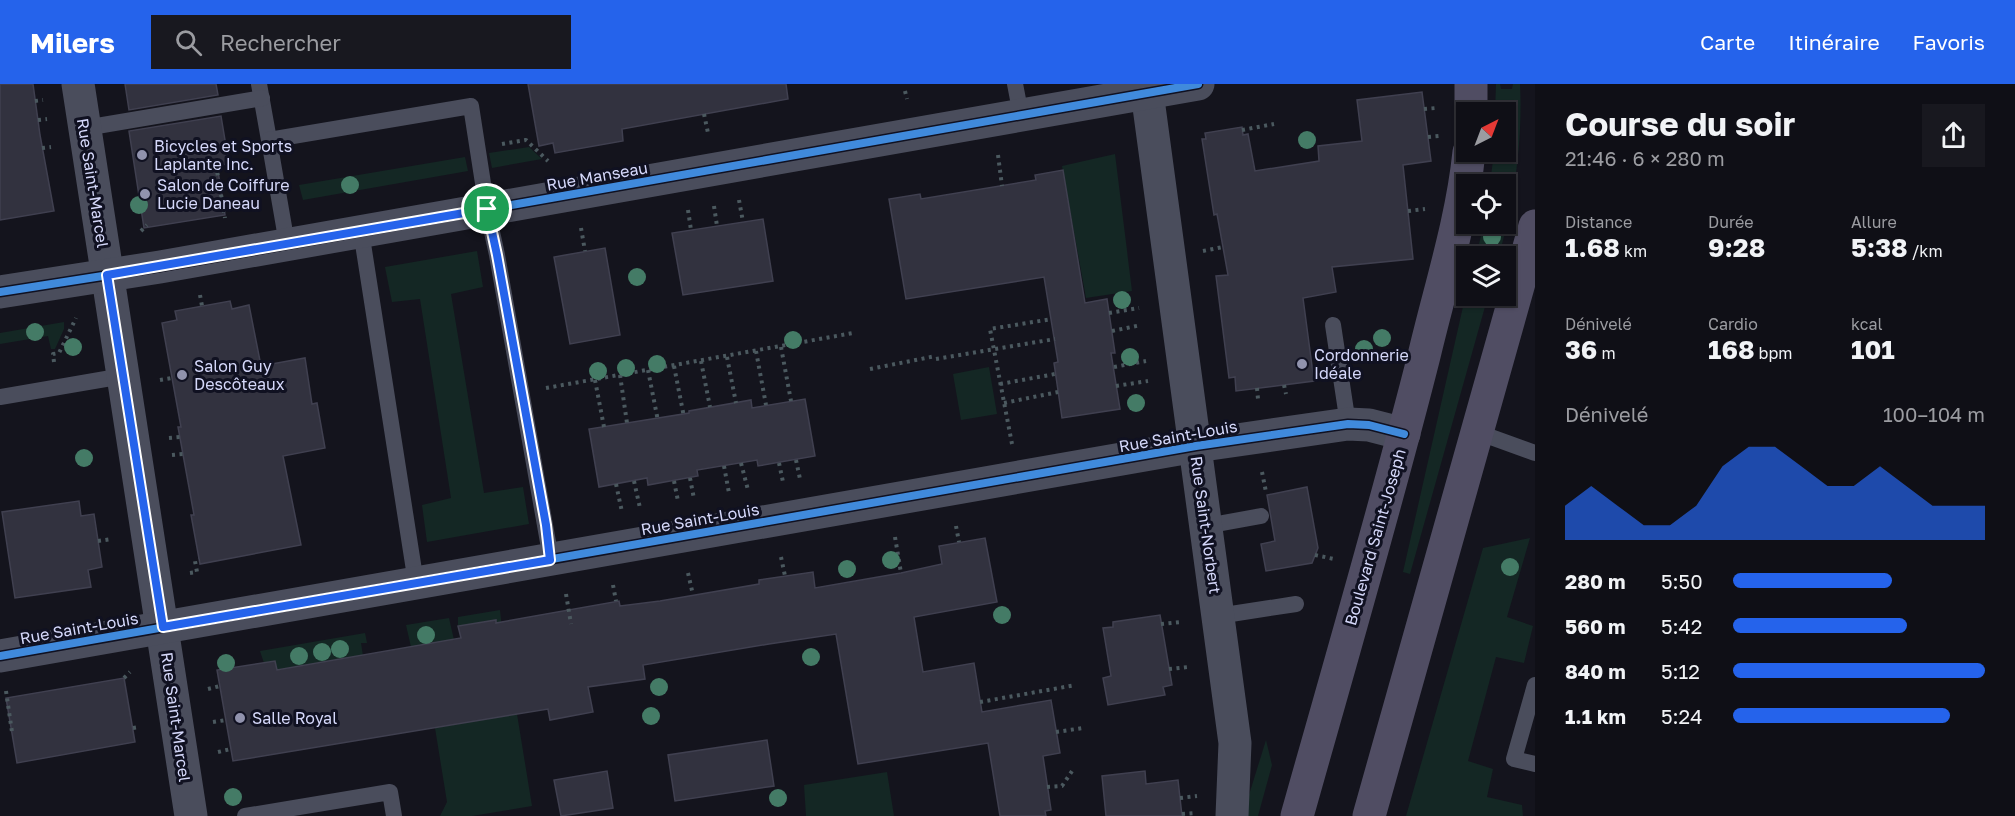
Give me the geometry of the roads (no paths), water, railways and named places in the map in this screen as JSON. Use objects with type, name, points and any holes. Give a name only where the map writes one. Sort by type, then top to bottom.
[{"type":"main road","points":[[1471,84],[1471,102]]},
{"type":"main road","name":"Boulevard Saint-Joseph","points":[[1297,816],[1404,434],[1452,240],[1466,174],[1455,144]]},
{"type":"main road","points":[[1369,816],[1535,226]]},
{"type":"street","name":"Rue Saint-Marcel","points":[[78,84],[191,816]]},
{"type":"street","name":"Rue Manseau","points":[[0,292],[487,209],[1018,99],[1110,91],[1147,92],[1198,84]]},
{"type":"street","name":"Rue Saint-Norbert","points":[[1147,92],[1235,743],[1232,816]]},
{"type":"street","name":"Rue Saint-Louis","points":[[0,656],[1196,446],[1348,424],[1369,425],[1404,434]]},
{"type":"lane","points":[[85,128],[260,91],[287,244]]},
{"type":"lane","points":[[269,140],[471,106],[487,209],[546,525],[550,560]]},
{"type":"lane","points":[[361,231],[416,583]]},
{"type":"lane","points":[[1333,325],[1348,424]]},
{"type":"lane","points":[[0,397],[123,376]]},
{"type":"lane","points":[[1477,432],[1535,453]]},
{"type":"lane","points":[[1206,526],[1262,516]]},
{"type":"lane","points":[[1218,616],[1296,604]]},
{"type":"lane","points":[[1535,685],[1514,759],[1535,764]]},
{"type":"lane","points":[[245,816],[390,792],[394,816]]},
{"type":"place","name":"Bicycles et Sports Laplante Inc.","points":[[142,155]]},
{"type":"place","name":"Salon de Coiffure Lucie Daneau","points":[[145,194]]},
{"type":"place","name":"Cordonnerie Idéale","points":[[1302,364]]},
{"type":"place","name":"Salon Guy Descôteaux","points":[[182,375]]},
{"type":"place","name":"Salle Royal","points":[[240,718]]}]
